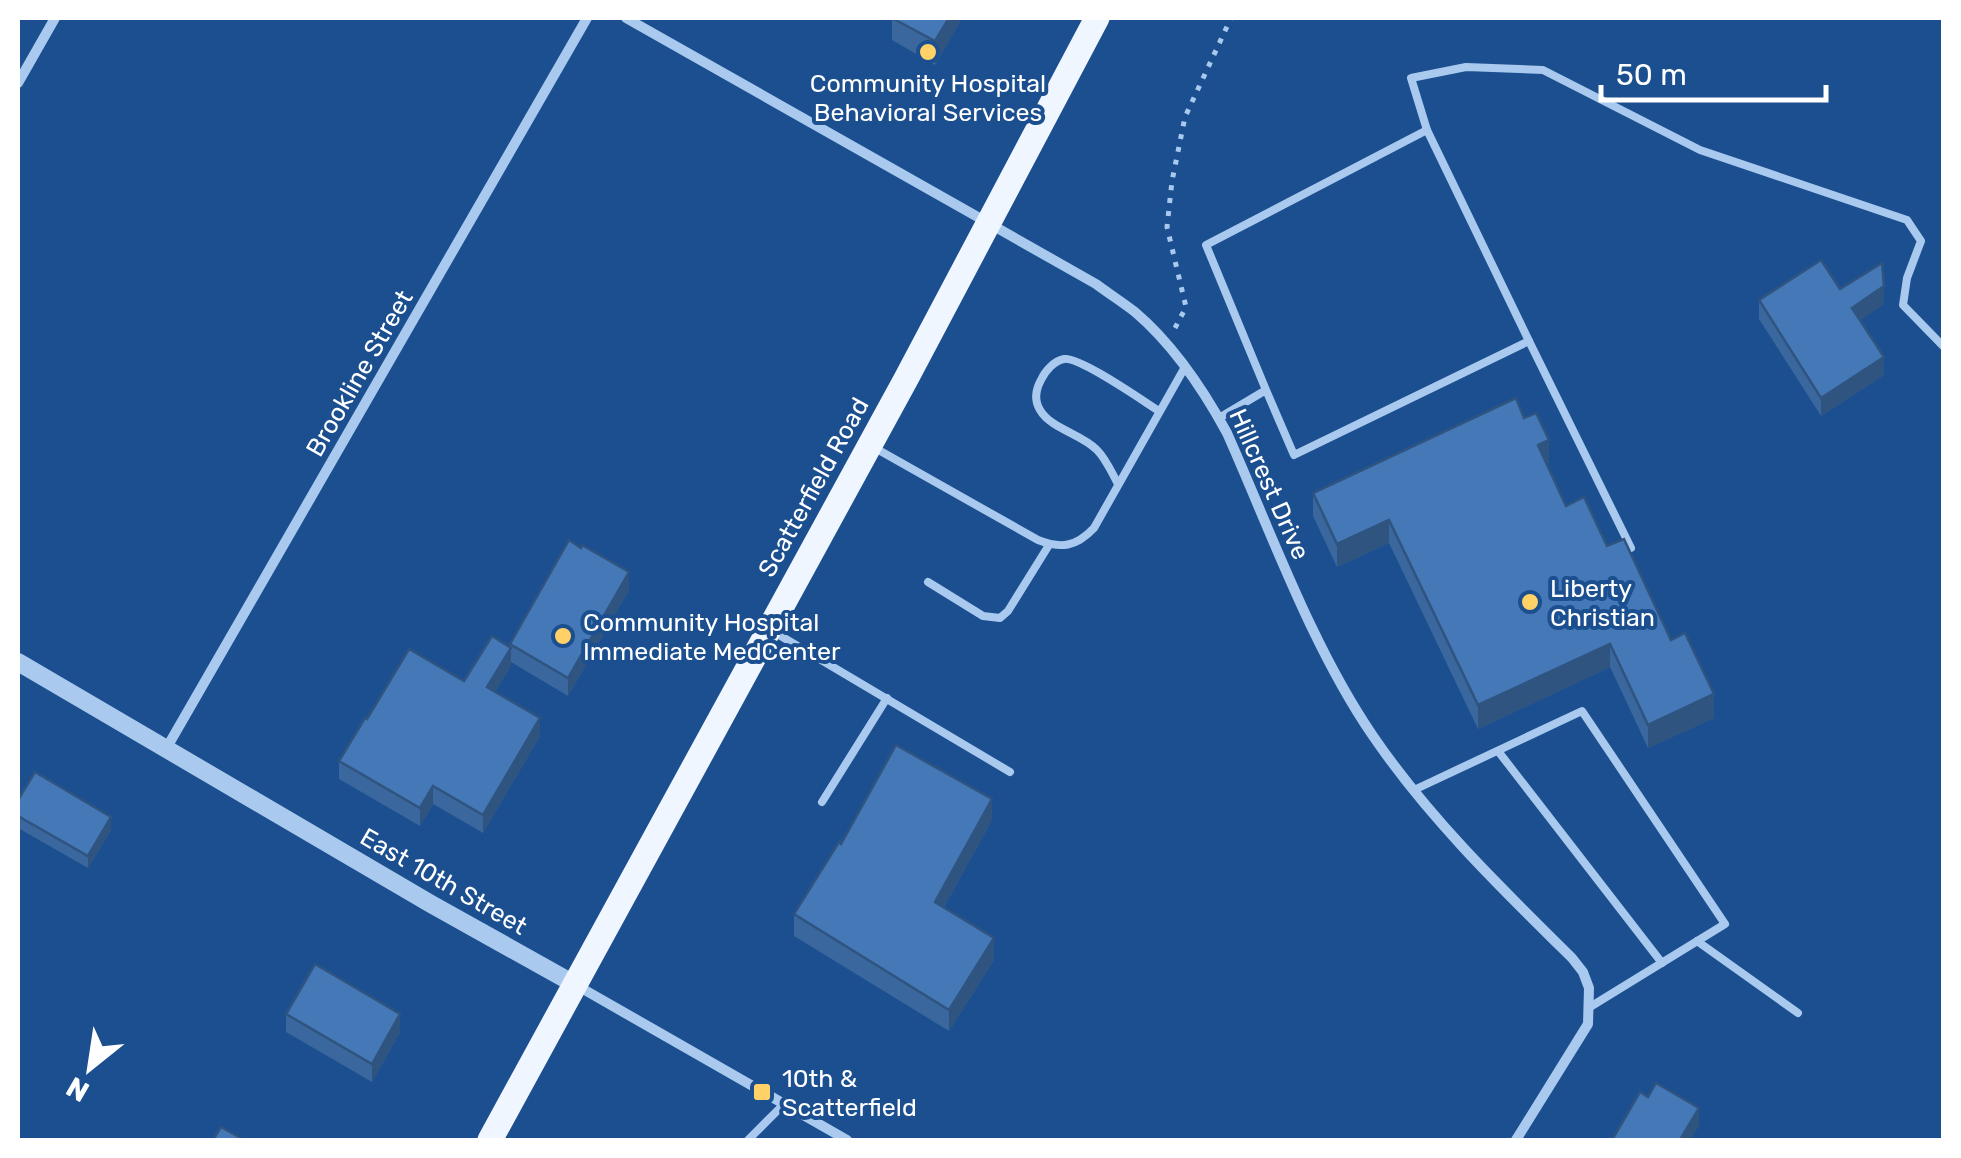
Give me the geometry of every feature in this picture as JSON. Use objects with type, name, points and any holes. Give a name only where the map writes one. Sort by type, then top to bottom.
[{"type":"main road","name":"Scatterfield Road","points":[[490,1140],[870,446],[1098,18]]},
{"type":"street","points":[[18,83],[55,18]]},
{"type":"street","name":"Brookline Street","points":[[166,749],[587,18]]},
{"type":"street","name":"Hillcrest Drive","points":[[626,18],[1096,284],[1135,312],[1185,367],[1219,418],[1334,671],[1371,733],[1472,858],[1572,958],[1589,988],[1590,1007]]},
{"type":"street","name":"East 10th Street","points":[[18,662],[431,904],[847,1140]]},
{"type":"street","points":[[1516,1140],[1588,1024],[1590,1007]]},
{"type":"lane","points":[[1630,548],[1428,130],[1412,78],[1466,67],[1543,70],[1700,150],[1907,220],[1921,241],[1906,278],[1903,305],[1944,347]]},
{"type":"lane","points":[[1428,130],[1206,245],[1294,455],[1529,341]]},
{"type":"lane","points":[[1118,484],[1096,449],[1043,414],[1037,403],[1039,382],[1054,364],[1072,359],[1160,412]]},
{"type":"lane","points":[[870,446],[1038,540],[1058,546],[1072,545],[1094,528],[1185,367]]},
{"type":"lane","points":[[1219,418],[1266,390]]},
{"type":"lane","points":[[928,582],[983,616],[1000,618],[1049,544]]},
{"type":"lane","points":[[770,629],[1010,772]]},
{"type":"lane","points":[[822,802],[886,698]]},
{"type":"lane","points":[[1414,790],[1582,711],[1726,924],[1590,1007]]},
{"type":"lane","points":[[1498,751],[1662,963]]},
{"type":"lane","points":[[1698,942],[1798,1013]]},
{"type":"lane","points":[[748,1140],[784,1104]]},
{"type":"path","points":[[1166,344],[1186,307],[1167,227],[1172,180],[1185,117],[1231,18]]},
{"type":"building","points":[[892,18],[949,18],[935,41]]},
{"type":"building","points":[[1821,260],[1840,289],[1882,263],[1884,286],[1852,308],[1884,357],[1821,398],[1759,300]]},
{"type":"building","name":"Liberty Christian","points":[[1516,398],[1524,418],[1536,413],[1549,440],[1538,445],[1566,506],[1584,497],[1607,546],[1624,539],[1671,640],[1685,633],[1714,694],[1648,725],[1610,644],[1478,705],[1389,520],[1337,544],[1313,493]]},
{"type":"building","name":"Community Hospital Immediate MedCenter","points":[[569,540],[629,572],[568,678],[510,644]]},
{"type":"building","points":[[492,636],[511,648],[487,687],[540,718],[483,815],[433,786],[420,808],[339,761],[409,649],[464,681]]},
{"type":"building","points":[[896,745],[992,799],[935,902],[994,938],[949,1010],[794,914],[841,844]]},
{"type":"building","points":[[35,772],[111,817],[88,856],[18,816],[18,800]]},
{"type":"building","points":[[315,964],[400,1014],[372,1064],[286,1014]]},
{"type":"building","points":[[1656,1083],[1699,1108],[1680,1140],[1612,1140],[1640,1092],[1648,1097]]},
{"type":"building","points":[[221,1127],[244,1140],[213,1140]]},
{"type":"place","name":"Community Hospital Behavioral Services","points":[[928,52]]},
{"type":"place","name":"Liberty Christian","points":[[1530,602]]},
{"type":"place","name":"Community Hospital Immediate MedCenter","points":[[563,636]]},
{"type":"place","name":"10th & Scatterfield","points":[[762,1092]]}]
